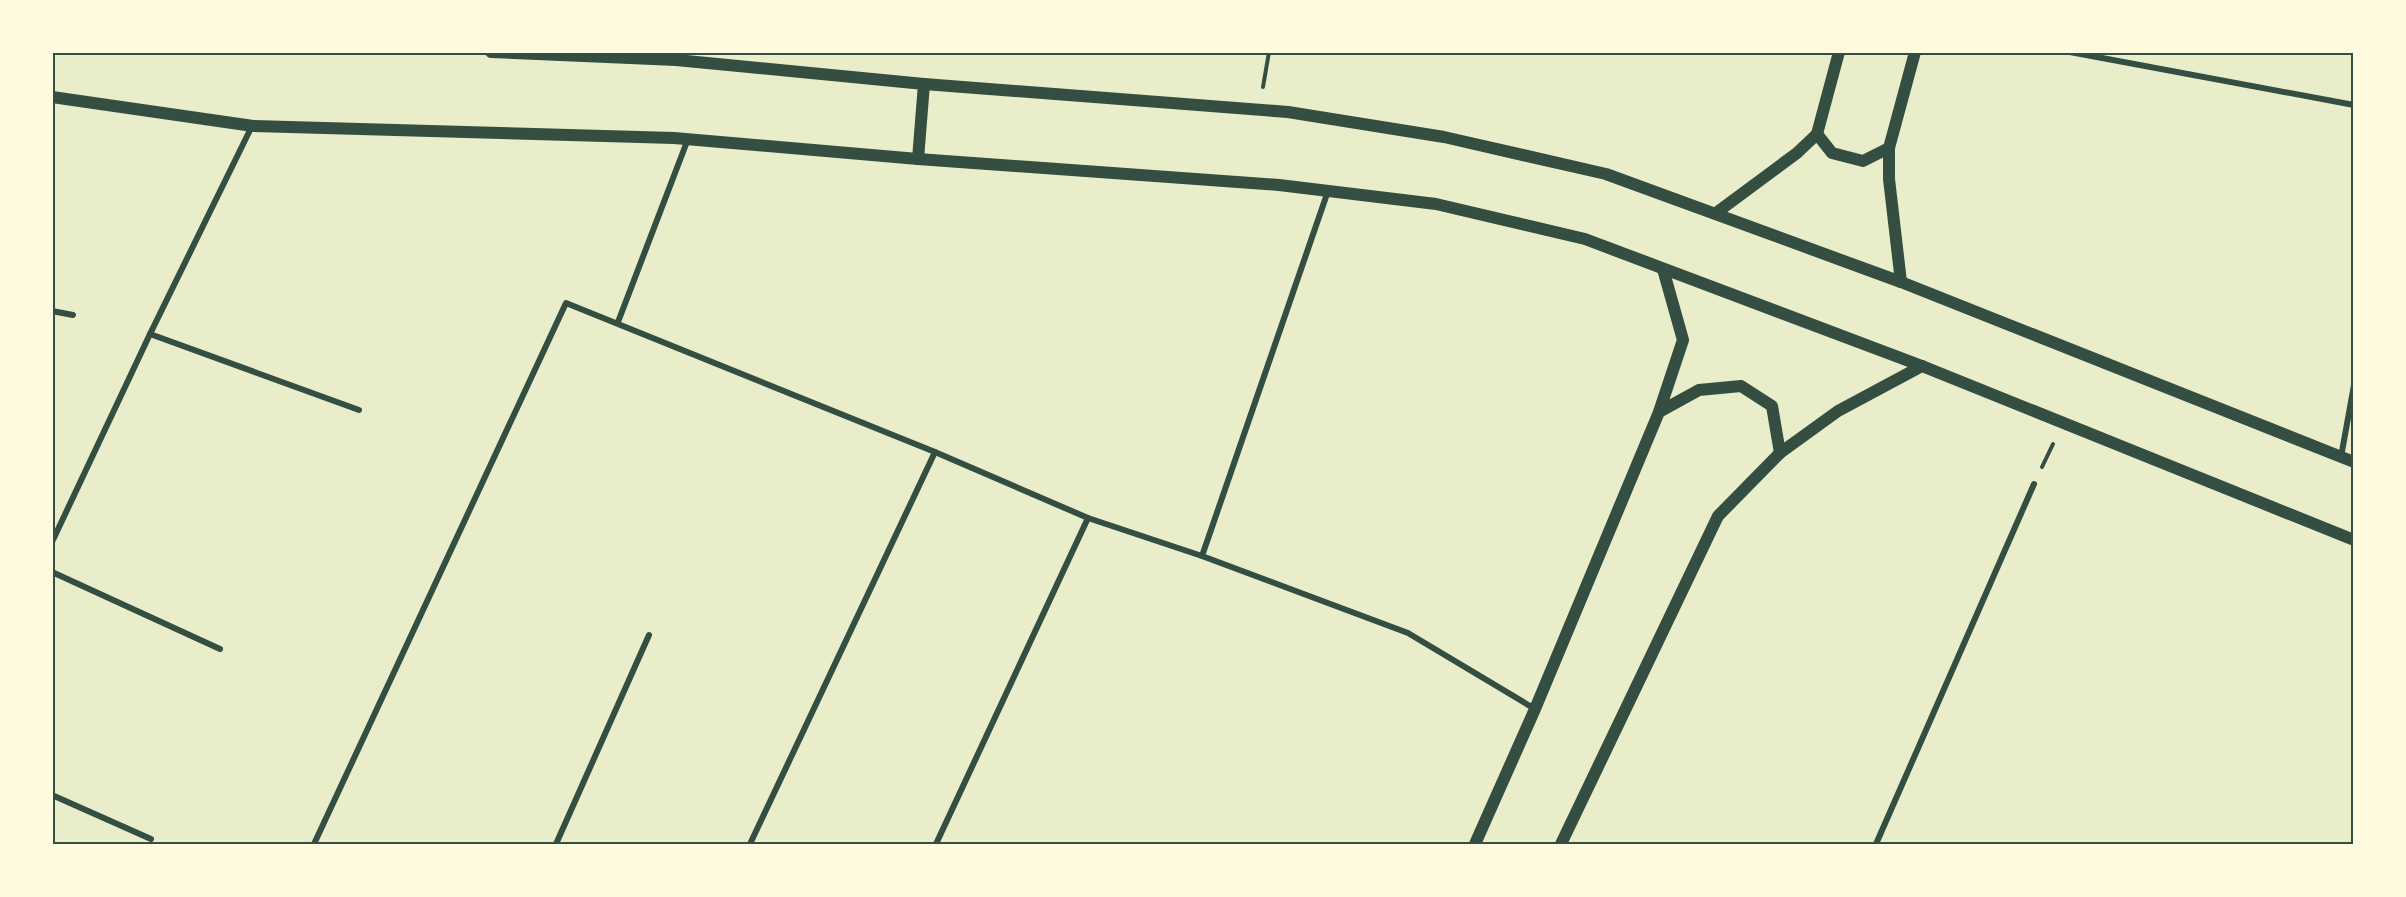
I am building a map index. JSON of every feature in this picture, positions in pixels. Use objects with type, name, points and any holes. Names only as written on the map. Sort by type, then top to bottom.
[{"type":"main road","points":[[491,52],[676,60],[924,84],[1288,112],[1444,137],[1606,174],[1716,213],[1901,282],[2354,462]]},
{"type":"main road","points":[[1716,213],[1797,153],[1817,134],[1839,52]]},
{"type":"main road","points":[[1901,282],[1889,179],[1889,148],[1915,52]]},
{"type":"main road","points":[[918,159],[924,84]]},
{"type":"main road","points":[[52,97],[253,126],[688,139],[918,159],[1280,185],[1436,204],[1585,239],[1922,366],[2354,540]]},
{"type":"main road","points":[[1817,134],[1832,153],[1863,161],[1889,148]]},
{"type":"main road","points":[[1475,844],[1535,709],[1659,412],[1683,340],[1663,269]]},
{"type":"main road","points":[[1561,844],[1718,516],[1780,453],[1838,411],[1922,366]]},
{"type":"main road","points":[[1659,412],[1699,390],[1741,386],[1772,405],[1780,453]]},
{"type":"street","points":[[2070,52],[2354,105]]},
{"type":"street","points":[[52,542],[150,334],[253,126]]},
{"type":"street","points":[[618,322],[688,139]]},
{"type":"street","points":[[1202,556],[1328,191]]},
{"type":"street","points":[[314,844],[566,303],[618,322],[935,452],[1088,518],[1202,556],[1408,633],[1535,709]]},
{"type":"street","points":[[52,311],[73,315]]},
{"type":"street","points":[[150,334],[359,410]]},
{"type":"street","points":[[2341,457],[2354,385]]},
{"type":"street","points":[[750,844],[935,452]]},
{"type":"street","points":[[1876,844],[2034,484]]},
{"type":"street","points":[[936,844],[1088,518]]},
{"type":"street","points":[[52,572],[220,649]]},
{"type":"street","points":[[555,844],[649,635]]},
{"type":"street","points":[[52,795],[150,839]]},
{"type":"path","points":[[1260,110],[1269,52]]},
{"type":"path","points":[[2034,484],[2062,423]]}]
